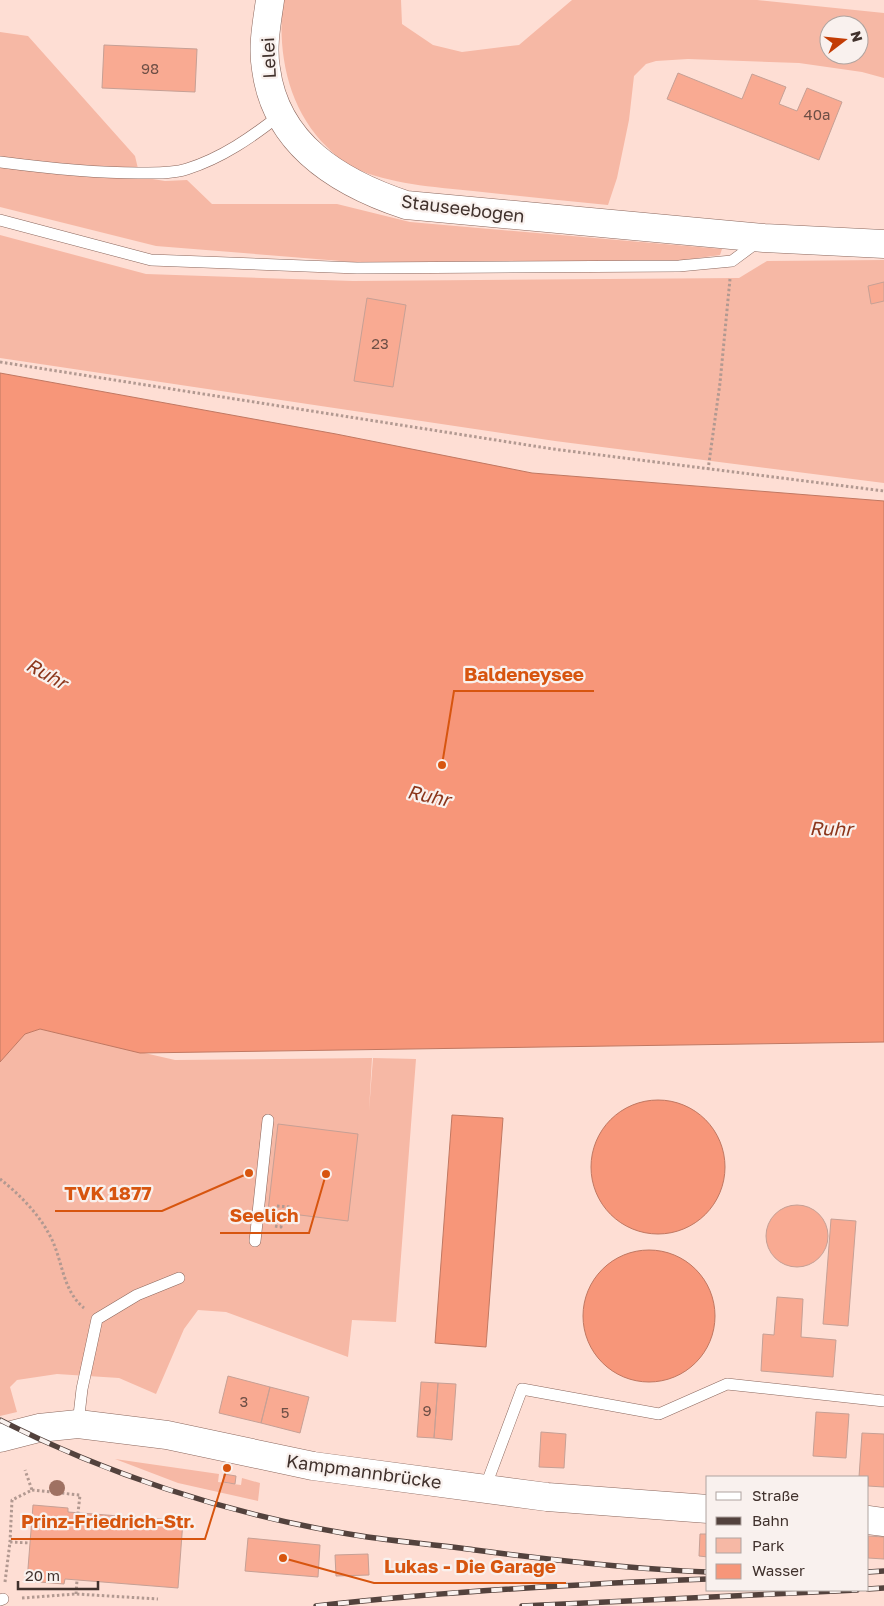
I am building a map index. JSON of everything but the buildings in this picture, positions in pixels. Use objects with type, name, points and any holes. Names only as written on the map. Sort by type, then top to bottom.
[{"type":"street","name":"Lelei","points":[[270,0],[265,46],[265,68],[271,93],[280,115]]},
{"type":"street","name":"Stauseebogen","points":[[280,115],[291,134],[303,147],[340,176],[371,194],[406,205],[764,238],[884,244]]},
{"type":"street","name":"Kampmannbrücke","points":[[8,1436],[57,1425],[78,1424],[167,1435],[313,1466],[547,1497],[706,1509]]},
{"type":"street","points":[[869,1520],[884,1522]]},
{"type":"lane","points":[[0,162],[105,173],[165,173],[185,170],[220,156],[255,135],[280,115]]},
{"type":"lane","points":[[0,220],[151,260],[357,268],[679,266],[732,261],[764,238]]},
{"type":"lane","points":[[255,1241],[268,1120]]},
{"type":"lane","points":[[78,1424],[82,1389],[97,1319],[137,1296],[179,1278]]},
{"type":"lane","points":[[485,1488],[522,1389],[659,1414],[727,1384],[884,1402]]},
{"type":"path","points":[[708,470],[720,383],[732,261]]},
{"type":"path","points":[[0,362],[553,449],[884,491]]},
{"type":"path","points":[[0,1179],[32,1210],[50,1235],[64,1278],[76,1302],[97,1319]]},
{"type":"path","points":[[281,1227],[282,1213]]},
{"type":"path","points":[[25,1470],[32,1490]]},
{"type":"path","points":[[78,1513],[80,1495],[32,1490],[12,1500],[10,1542],[2,1600],[76,1594],[158,1600]]},
{"type":"path","points":[[10,1542],[30,1543]]},
{"type":"path","points":[[76,1594],[77,1580]]},
{"type":"green space","points":[[283,0],[401,0],[402,24],[433,45],[462,52],[519,45],[572,0],[757,0],[884,13],[884,78],[862,72],[799,63],[688,59],[656,61],[646,64],[634,76],[629,120],[617,178],[608,205],[412,184],[382,178],[350,166],[327,147],[303,115],[294,98],[288,79],[282,40]]},
{"type":"green space","points":[[0,32],[28,36],[135,156],[140,177],[165,181],[187,180],[212,204],[337,204],[410,222],[722,249],[720,255],[677,261],[353,262],[156,246],[0,207]]},
{"type":"green space","points":[[0,235],[146,274],[353,281],[739,278],[767,261],[884,260],[884,483],[555,441],[0,358]]},
{"type":"green space","points":[[40,1029],[175,1060],[372,1058],[369,1111],[373,1058],[416,1059],[396,1322],[352,1320],[348,1357],[226,1312],[198,1310],[184,1329],[156,1394],[119,1378],[57,1374],[17,1380],[10,1387],[17,1412],[0,1416],[0,1062],[25,1034]]},
{"type":"green space","points":[[115,1459],[219,1474],[218,1482],[241,1485],[242,1478],[260,1483],[258,1501],[178,1483]]},
{"type":"water","name":"Ruhr","points":[[0,373],[336,434],[532,473],[884,501],[884,1042],[140,1053],[40,1029],[25,1034],[0,1062]]},
{"type":"water","points":[[658,1100],[684,1105],[706,1119],[720,1141],[725,1167],[720,1193],[706,1215],[684,1229],[658,1234],[632,1229],[610,1215],[596,1193],[591,1167],[596,1141],[610,1119],[632,1105]]},
{"type":"water","points":[[452,1115],[503,1118],[486,1347],[435,1343]]},
{"type":"water","points":[[649,1250],[662,1251],[674,1255],[696,1269],[710,1291],[714,1303],[714,1329],[710,1341],[696,1363],[674,1377],[662,1381],[649,1382],[636,1381],[624,1377],[602,1363],[588,1341],[584,1329],[583,1316],[584,1303],[588,1291],[602,1269],[624,1255],[636,1251]]},
{"type":"railway","points":[[0,1420],[40,1440],[124,1474],[211,1503],[299,1525],[376,1538],[533,1557],[706,1572]]},
{"type":"railway","points":[[869,1572],[884,1571]]},
{"type":"railway","points":[[316,1606],[512,1589],[706,1579]]},
{"type":"railway","points":[[869,1589],[884,1588]]},
{"type":"railway","points":[[522,1606],[836,1591]]},
{"type":"place","name":"Baldeneysee","points":[[442,765]]},
{"type":"place","name":"TVK 1877","points":[[249,1173]]},
{"type":"place","name":"Seelich","points":[[326,1174]]},
{"type":"place","name":"Prinz-Friedrich-Str.","points":[[227,1468]]},
{"type":"place","name":"Lukas - Die Garage","points":[[283,1558]]}]
